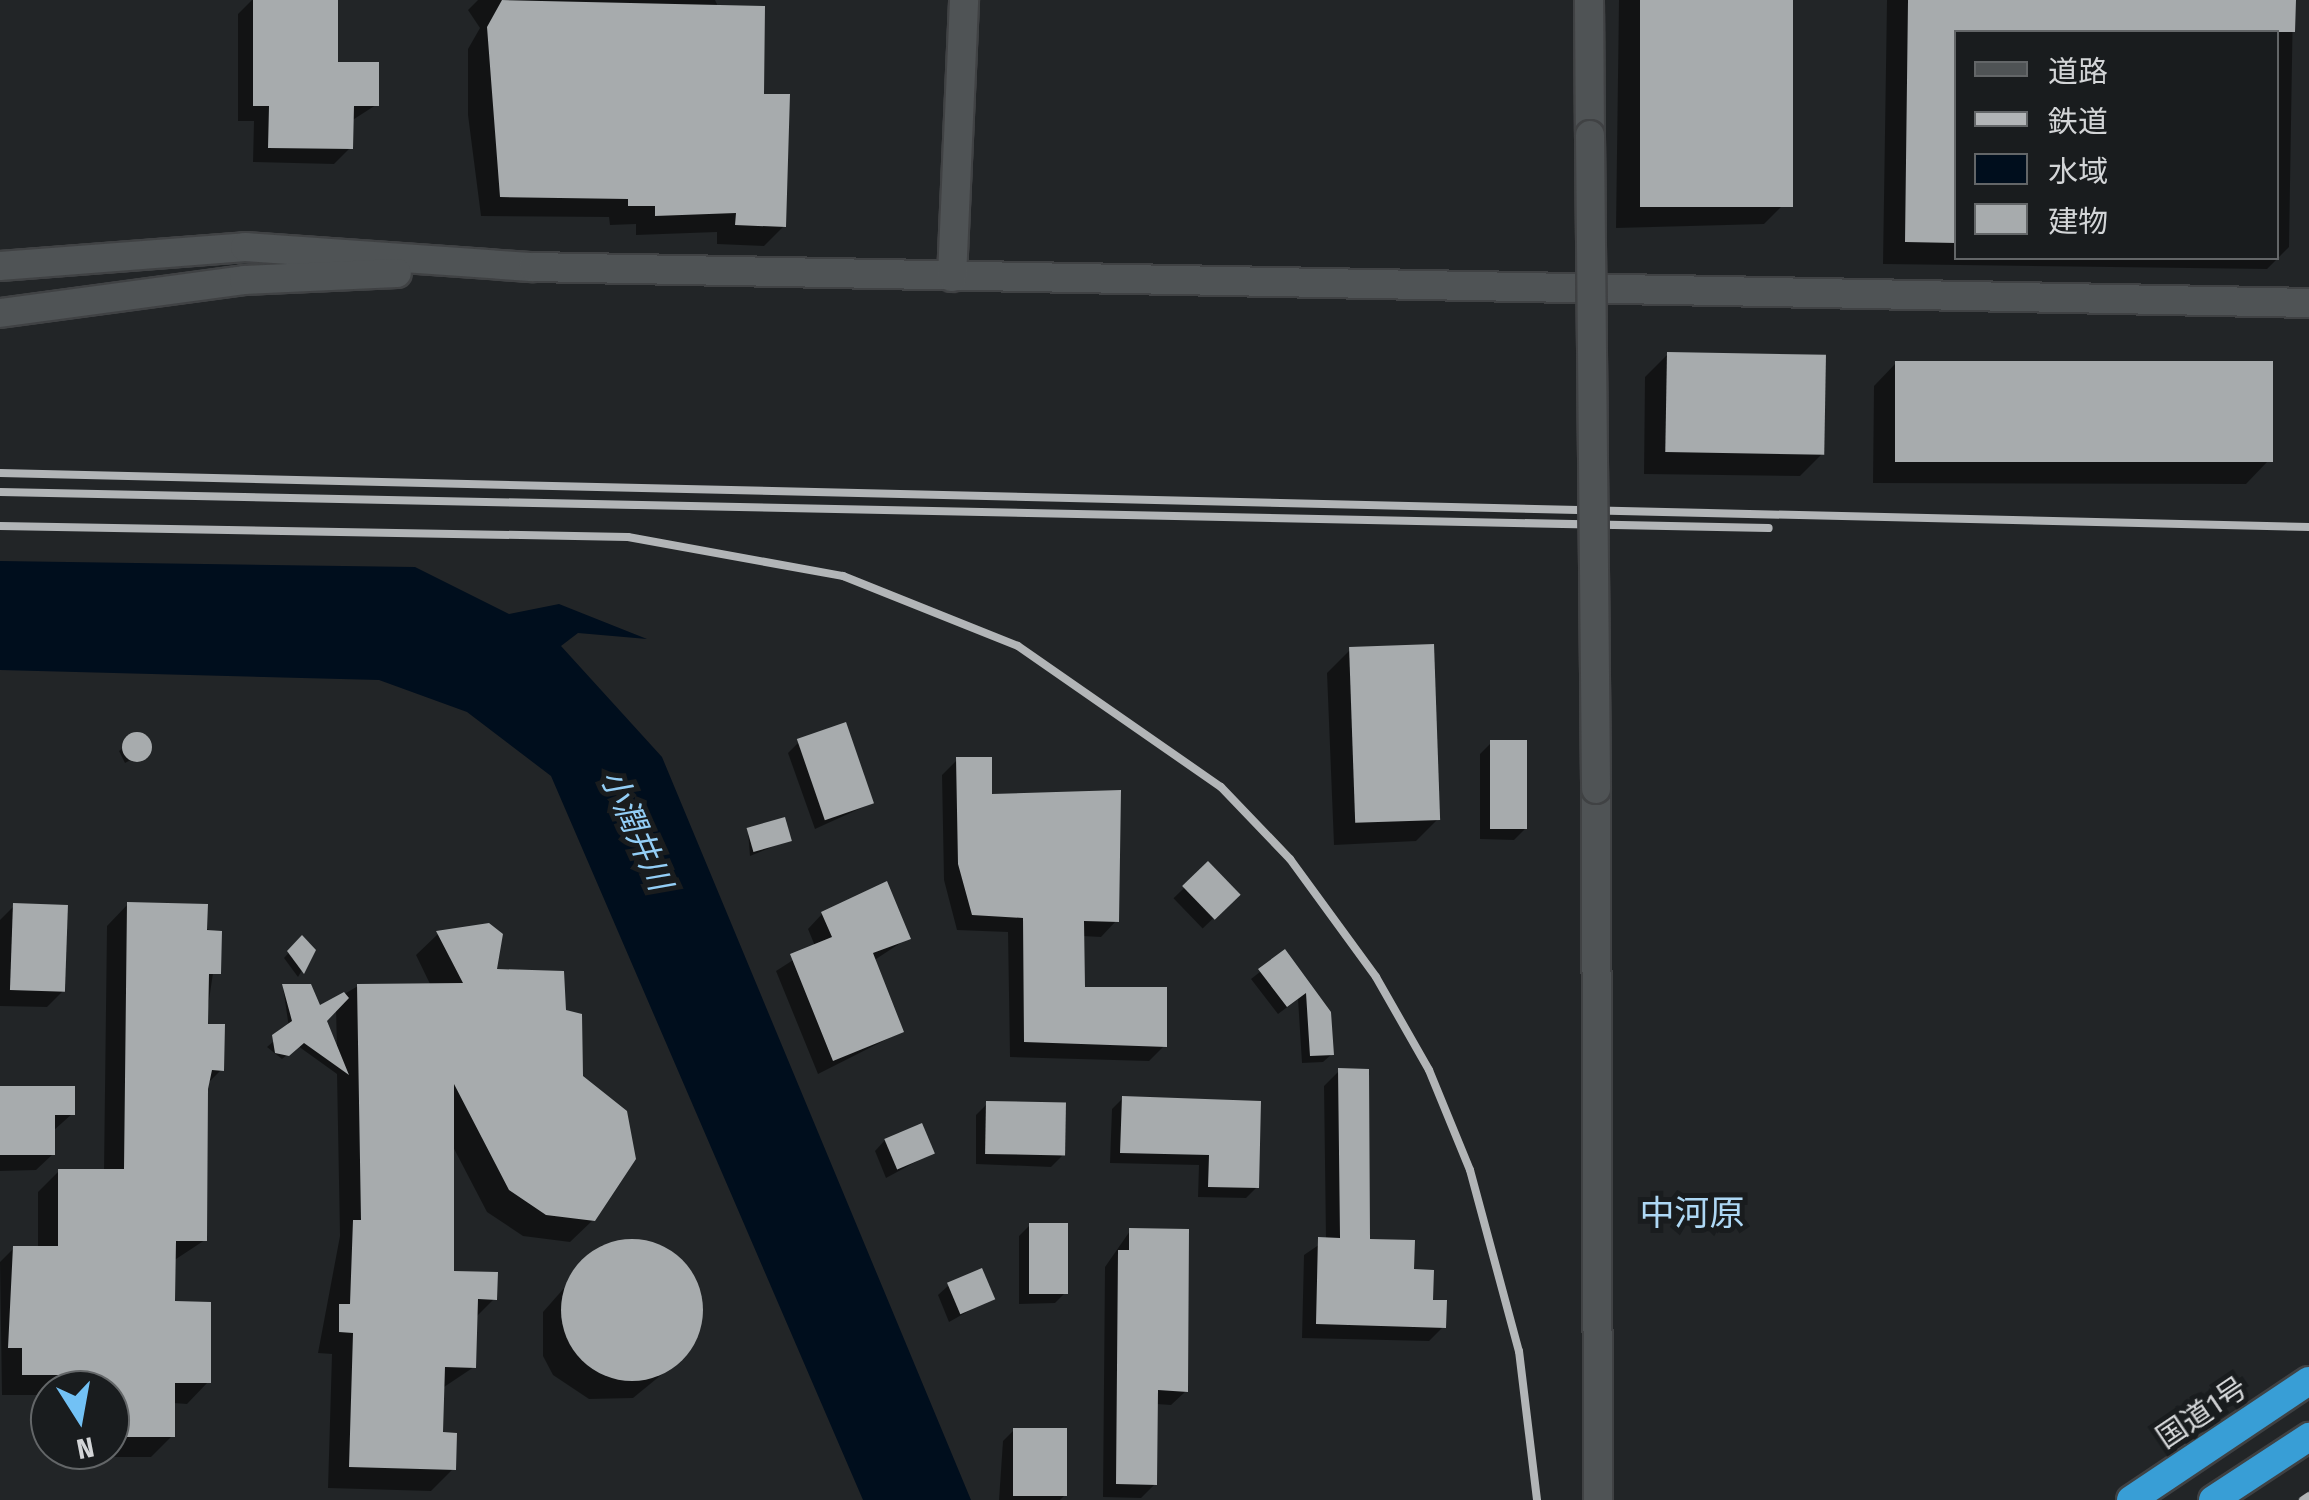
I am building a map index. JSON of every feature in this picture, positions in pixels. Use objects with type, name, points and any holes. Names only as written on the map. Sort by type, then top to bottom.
[{"type":"highway","name":"国道1号","points":[[2131,1500],[2309,1381]]},
{"type":"highway","points":[[2213,1500],[2309,1437]]},
{"type":"street","points":[[952,278],[964,0]]},
{"type":"street","points":[[1589,0],[1598,1500]]},
{"type":"street","points":[[0,266],[245,247],[534,267],[2309,304]]},
{"type":"street","points":[[0,314],[244,280],[534,267]]},
{"type":"water","name":"小潤井川","points":[[0,561],[415,567],[509,614],[559,604],[647,639],[578,633],[561,646],[662,757],[971,1500],[863,1500],[551,776],[467,712],[379,680],[0,670]]},
{"type":"building","points":[[253,0],[338,0],[338,62],[379,62],[379,106],[354,106],[353,149],[268,148],[269,106],[253,106]]},
{"type":"building","points":[[502,0],[765,6],[764,94],[790,94],[786,227],[735,225],[736,213],[655,216],[655,206],[628,206],[628,199],[500,197],[487,27]]},
{"type":"building","points":[[1640,0],[1793,0],[1793,207],[1640,207]]},
{"type":"building","points":[[1908,0],[2296,0],[2295,32],[1954,30],[1954,243],[1905,242]]},
{"type":"building","points":[[1667,352],[1826,355],[1824,455],[1665,452]]},
{"type":"building","points":[[1895,361],[2273,361],[2273,462],[1895,462]]},
{"type":"building","points":[[1434,644],[1440,820],[1355,823],[1349,647]]},
{"type":"building","points":[[846,722],[874,803],[825,820],[797,739]]},
{"type":"building","points":[[137,732],[147,737],[152,747],[147,757],[137,762],[127,757],[122,747],[127,737]]},
{"type":"building","points":[[1490,740],[1527,740],[1527,829],[1490,829]]},
{"type":"building","points":[[956,757],[992,757],[992,794],[1121,790],[1119,922],[1084,921],[1085,987],[1167,987],[1167,1047],[1024,1042],[1023,918],[972,915],[958,864]]},
{"type":"building","points":[[785,817],[792,841],[753,852],[747,828]]},
{"type":"building","points":[[1208,861],[1241,895],[1215,920],[1182,886]]},
{"type":"building","points":[[887,881],[911,939],[873,953],[904,1032],[833,1061],[790,954],[832,937],[821,912]]},
{"type":"building","points":[[127,902],[208,904],[207,930],[222,931],[221,974],[209,974],[208,1024],[225,1024],[224,1071],[212,1070],[208,1089],[207,1241],[176,1241],[175,1301],[211,1302],[211,1383],[175,1383],[175,1437],[130,1437],[130,1370],[30,1370],[30,1375],[22,1375],[22,1348],[8,1348],[13,1246],[58,1246],[58,1169],[124,1169]]},
{"type":"building","points":[[13,903],[68,905],[65,992],[10,990]]},
{"type":"building","points":[[489,923],[503,934],[497,969],[564,971],[566,1010],[582,1014],[583,1076],[627,1111],[636,1159],[595,1221],[546,1215],[509,1190],[454,1084],[454,1271],[498,1272],[497,1300],[478,1299],[476,1368],[445,1367],[443,1432],[457,1433],[456,1470],[349,1467],[353,1333],[339,1332],[339,1304],[350,1304],[353,1220],[361,1220],[357,984],[463,983],[436,931]]},
{"type":"building","points":[[302,935],[316,950],[304,974],[287,951]]},
{"type":"building","points":[[1285,949],[1331,1012],[1334,1055],[1310,1056],[1306,993],[1287,1007],[1258,969]]},
{"type":"building","points":[[282,984],[311,984],[320,1005],[344,992],[349,998],[327,1021],[349,1075],[304,1043],[289,1056],[275,1053],[272,1035],[292,1021]]},
{"type":"building","points":[[1338,1068],[1369,1069],[1370,1239],[1415,1240],[1414,1269],[1434,1270],[1433,1300],[1447,1300],[1446,1328],[1316,1324],[1318,1237],[1340,1238]]},
{"type":"building","points":[[0,1086],[75,1086],[75,1115],[55,1115],[55,1155],[0,1155]]},
{"type":"building","points":[[1122,1096],[1261,1101],[1259,1188],[1208,1187],[1209,1155],[1120,1153]]},
{"type":"building","points":[[986,1101],[1066,1102],[1065,1155],[985,1154]]},
{"type":"building","points":[[922,1123],[935,1153],[897,1169],[884,1139]]},
{"type":"building","points":[[1029,1223],[1068,1223],[1068,1294],[1029,1294]]},
{"type":"building","points":[[1129,1228],[1189,1229],[1188,1392],[1158,1390],[1157,1485],[1116,1484],[1118,1250],[1129,1250]]},
{"type":"building","points":[[632,1239],[659,1245],[682,1260],[697,1283],[703,1310],[697,1337],[682,1360],[659,1375],[632,1381],[605,1375],[582,1360],[567,1337],[561,1310],[567,1283],[582,1260],[605,1245]]},
{"type":"building","points":[[982,1268],[995,1299],[960,1314],[947,1283]]},
{"type":"building","points":[[1013,1428],[1067,1428],[1067,1496],[1013,1496]]},
{"type":"railway","points":[[0,473],[2309,527]]},
{"type":"railway","points":[[0,492],[1769,528]]},
{"type":"railway","points":[[0,526],[628,537],[843,576],[1018,646],[1221,787],[1290,859],[1376,977],[1429,1070],[1470,1170],[1519,1351],[1537,1500]]},
{"type":"railway","points":[[2303,1500],[2309,1496]]},
{"type":"district","name":"中河原","points":[[1692,1213]]}]
